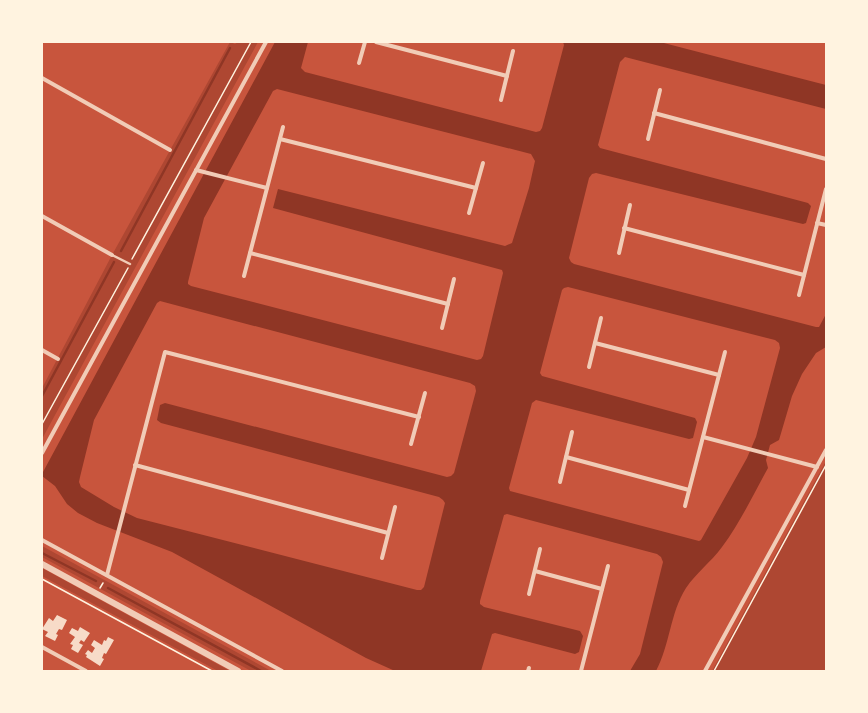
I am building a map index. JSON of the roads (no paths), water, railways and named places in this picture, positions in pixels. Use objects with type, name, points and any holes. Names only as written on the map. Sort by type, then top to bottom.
[{"type":"street","points":[[42,453],[266,42]]},
{"type":"street","points":[[359,63],[365,42]]},
{"type":"street","points":[[376,42],[507,76]]},
{"type":"street","points":[[501,100],[513,51]]},
{"type":"street","points":[[42,78],[170,150]]},
{"type":"street","points":[[648,139],[660,90]]},
{"type":"street","points":[[654,113],[826,159]]},
{"type":"street","points":[[244,276],[283,127]]},
{"type":"street","points":[[280,139],[476,188]]},
{"type":"street","points":[[469,213],[483,163]]},
{"type":"street","points":[[196,170],[267,188]]},
{"type":"street","points":[[799,294],[826,189]]},
{"type":"street","points":[[619,253],[630,206]]},
{"type":"street","points":[[42,216],[112,255]]},
{"type":"street","points":[[817,223],[826,225]]},
{"type":"street","points":[[624,228],[804,275]]},
{"type":"street","points":[[250,253],[448,304]]},
{"type":"street","points":[[442,328],[454,279]]},
{"type":"street","points":[[589,367],[601,318]]},
{"type":"street","points":[[595,343],[719,375]]},
{"type":"street","points":[[42,350],[58,359]]},
{"type":"street","points":[[107,575],[165,352],[419,417]]},
{"type":"street","points":[[685,506],[725,352]]},
{"type":"street","points":[[411,444],[425,393]]},
{"type":"street","points":[[560,482],[572,432]]},
{"type":"street","points":[[703,437],[817,467]]},
{"type":"street","points":[[705,671],[826,450]]},
{"type":"street","points":[[566,457],[689,490]]},
{"type":"street","points":[[135,465],[388,533]]},
{"type":"street","points":[[382,558],[395,507]]},
{"type":"street","points":[[42,540],[282,671]]},
{"type":"street","points":[[529,594],[540,549]]},
{"type":"street","points":[[42,564],[238,671]]},
{"type":"street","points":[[581,671],[608,566]]},
{"type":"street","points":[[535,571],[602,589]]},
{"type":"street","points":[[42,647],[86,671]]},
{"type":"lane","points":[[112,255],[130,264]]},
{"type":"waterway","points":[[121,251],[230,48]]},
{"type":"waterway","points":[[42,396],[114,262]]},
{"type":"waterway","points":[[42,553],[96,581]]},
{"type":"waterway","points":[[108,588],[261,671]]}]
